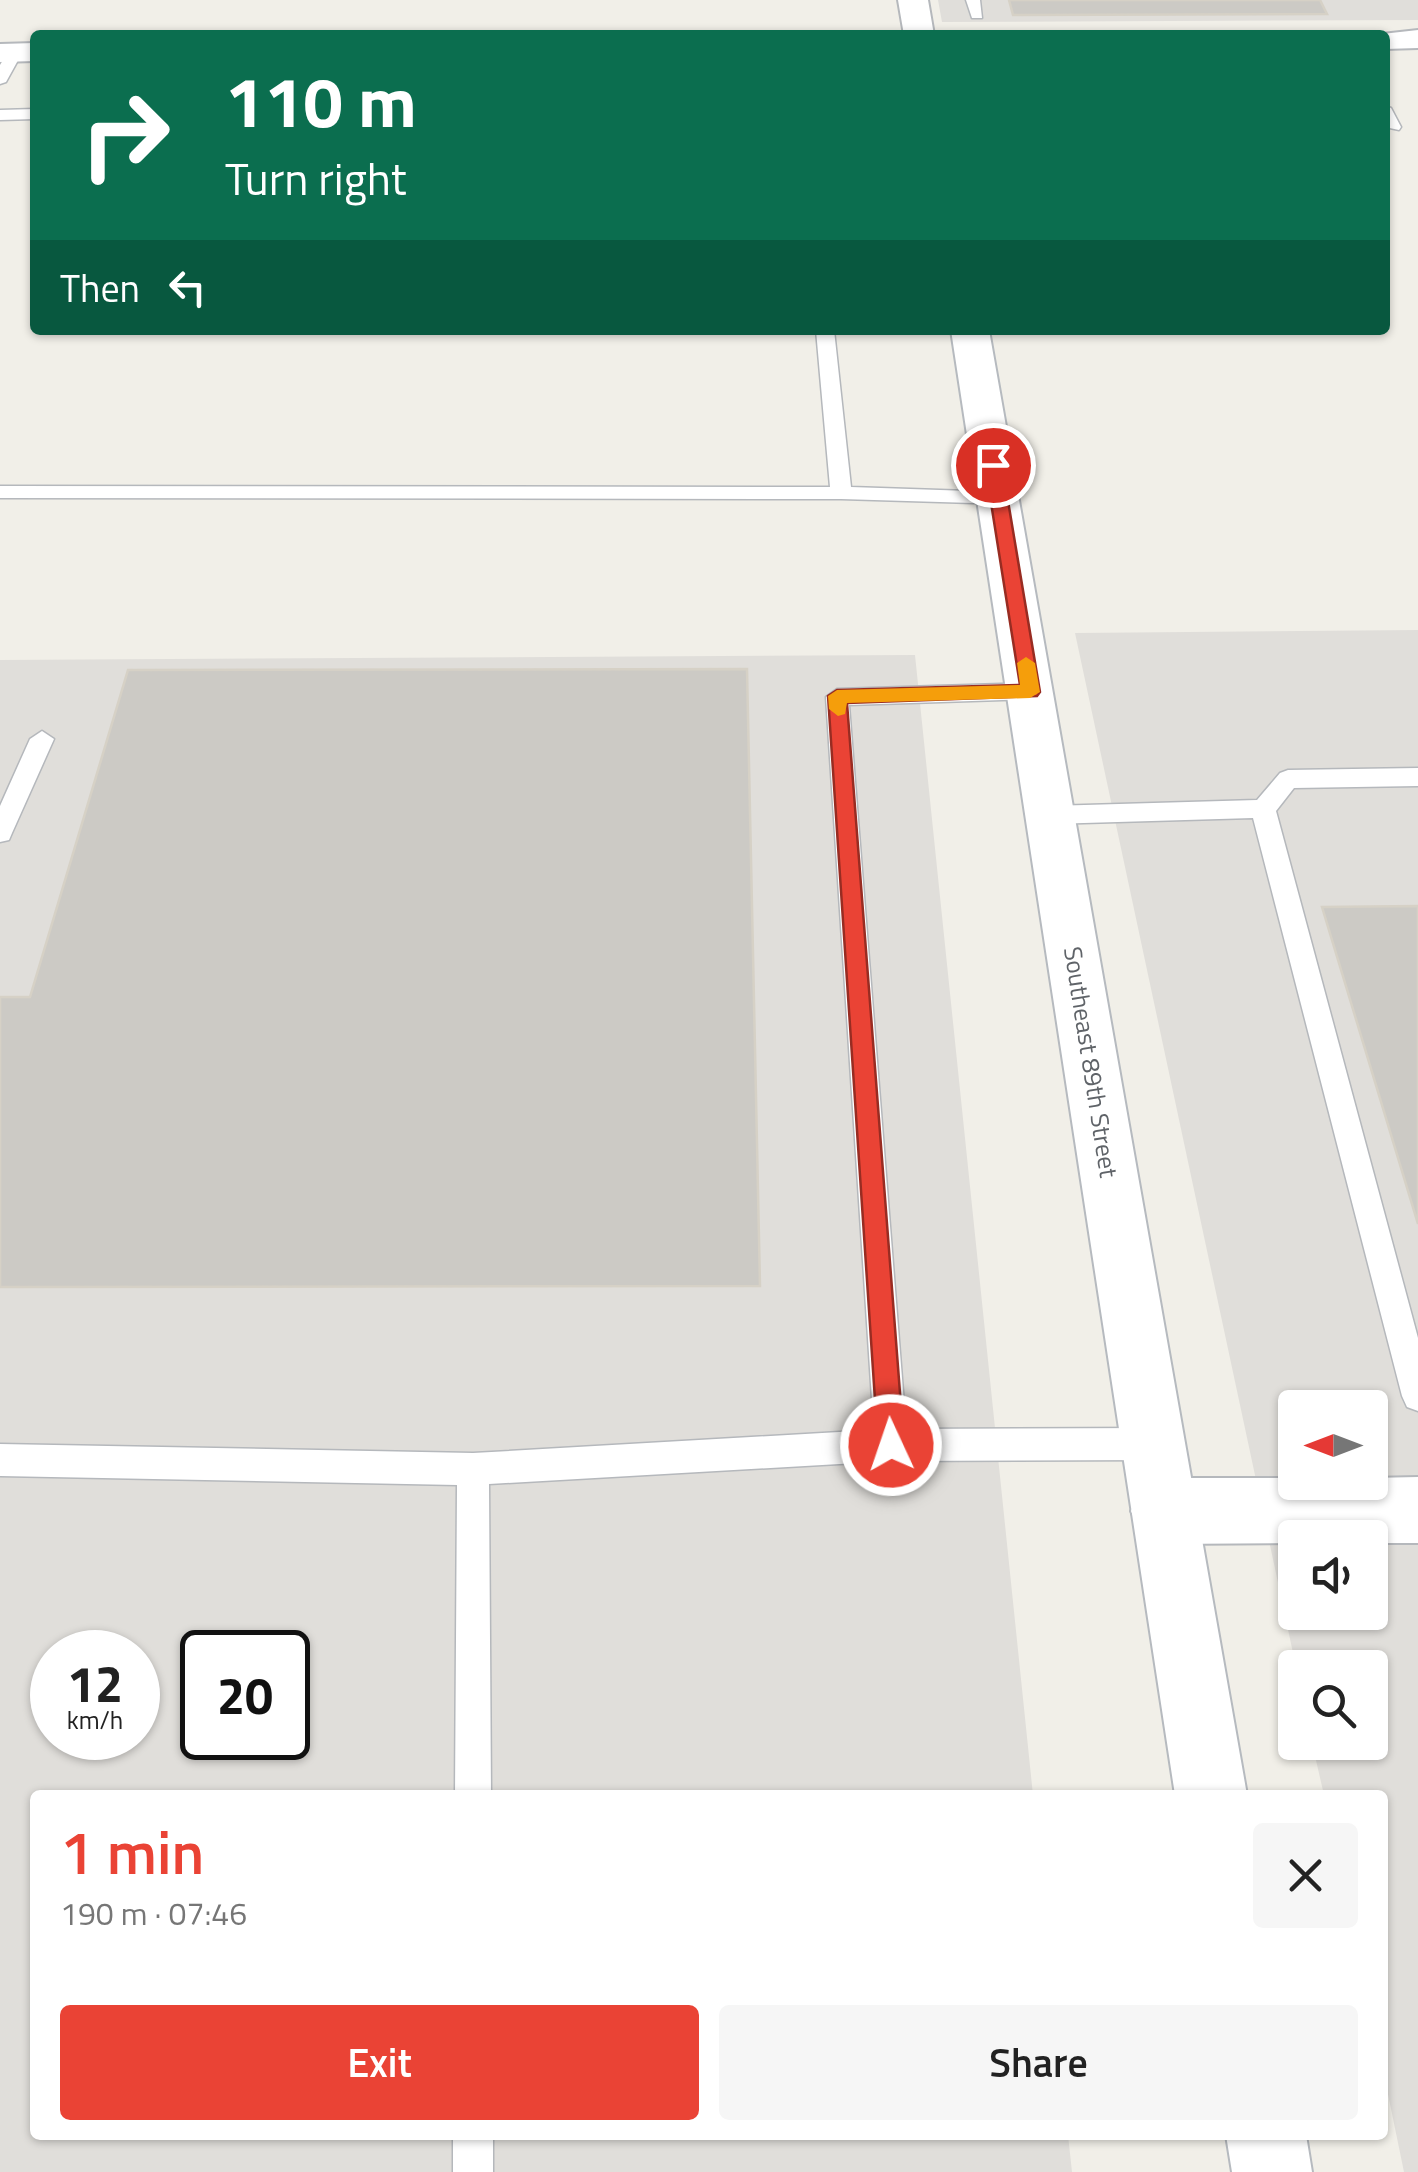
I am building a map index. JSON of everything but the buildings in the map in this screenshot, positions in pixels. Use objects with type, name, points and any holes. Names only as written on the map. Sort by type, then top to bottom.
[{"type":"street","points":[[913,0],[918,30]]},
{"type":"street","points":[[1390,40],[1418,40]]},
{"type":"street","name":"Southeast 89th Street","points":[[971,335],[1209,1790]]},
{"type":"street","points":[[1164,1511],[1418,1510]]},
{"type":"street","points":[[1267,2140],[1272,2172]]},
{"type":"lane","points":[[0,115],[30,114]]},
{"type":"lane","points":[[825,335],[841,493]]},
{"type":"lane","points":[[0,492],[841,493],[999,499]]},
{"type":"lane","points":[[891,1445],[837,696],[1030,692]]},
{"type":"lane","points":[[0,832],[42,739]]},
{"type":"lane","points":[[1050,815],[1262,808],[1288,779],[1418,777]]},
{"type":"lane","points":[[1262,808],[1410,1332],[1418,1396]]},
{"type":"lane","points":[[0,1460],[473,1469],[891,1445],[1153,1444]]},
{"type":"lane","points":[[473,1469],[473,1790]]},
{"type":"lane","points":[[473,2140],[473,2172]]},
{"type":"shaded area","points":[[938,0],[1418,0],[1418,20],[942,22]]},
{"type":"shaded area","points":[[1418,630],[1418,2172],[1404,2172],[1388,2094],[1388,1790],[1323,1790],[1316,1760],[1388,1760],[1388,1650],[1292,1650],[1288,1630],[1388,1630],[1388,1520],[1278,1520],[1278,1583],[1075,633]]},
{"type":"shaded area","points":[[915,655],[1032,1790],[30,1790],[30,2140],[1069,2140],[1072,2172],[0,2172],[0,660]]},
{"type":"slow traffic","points":[[838,709],[837,696],[1030,692],[1026,663]]},
{"type":"route","points":[[891,1445],[837,696],[1030,692],[993,465]]}]
